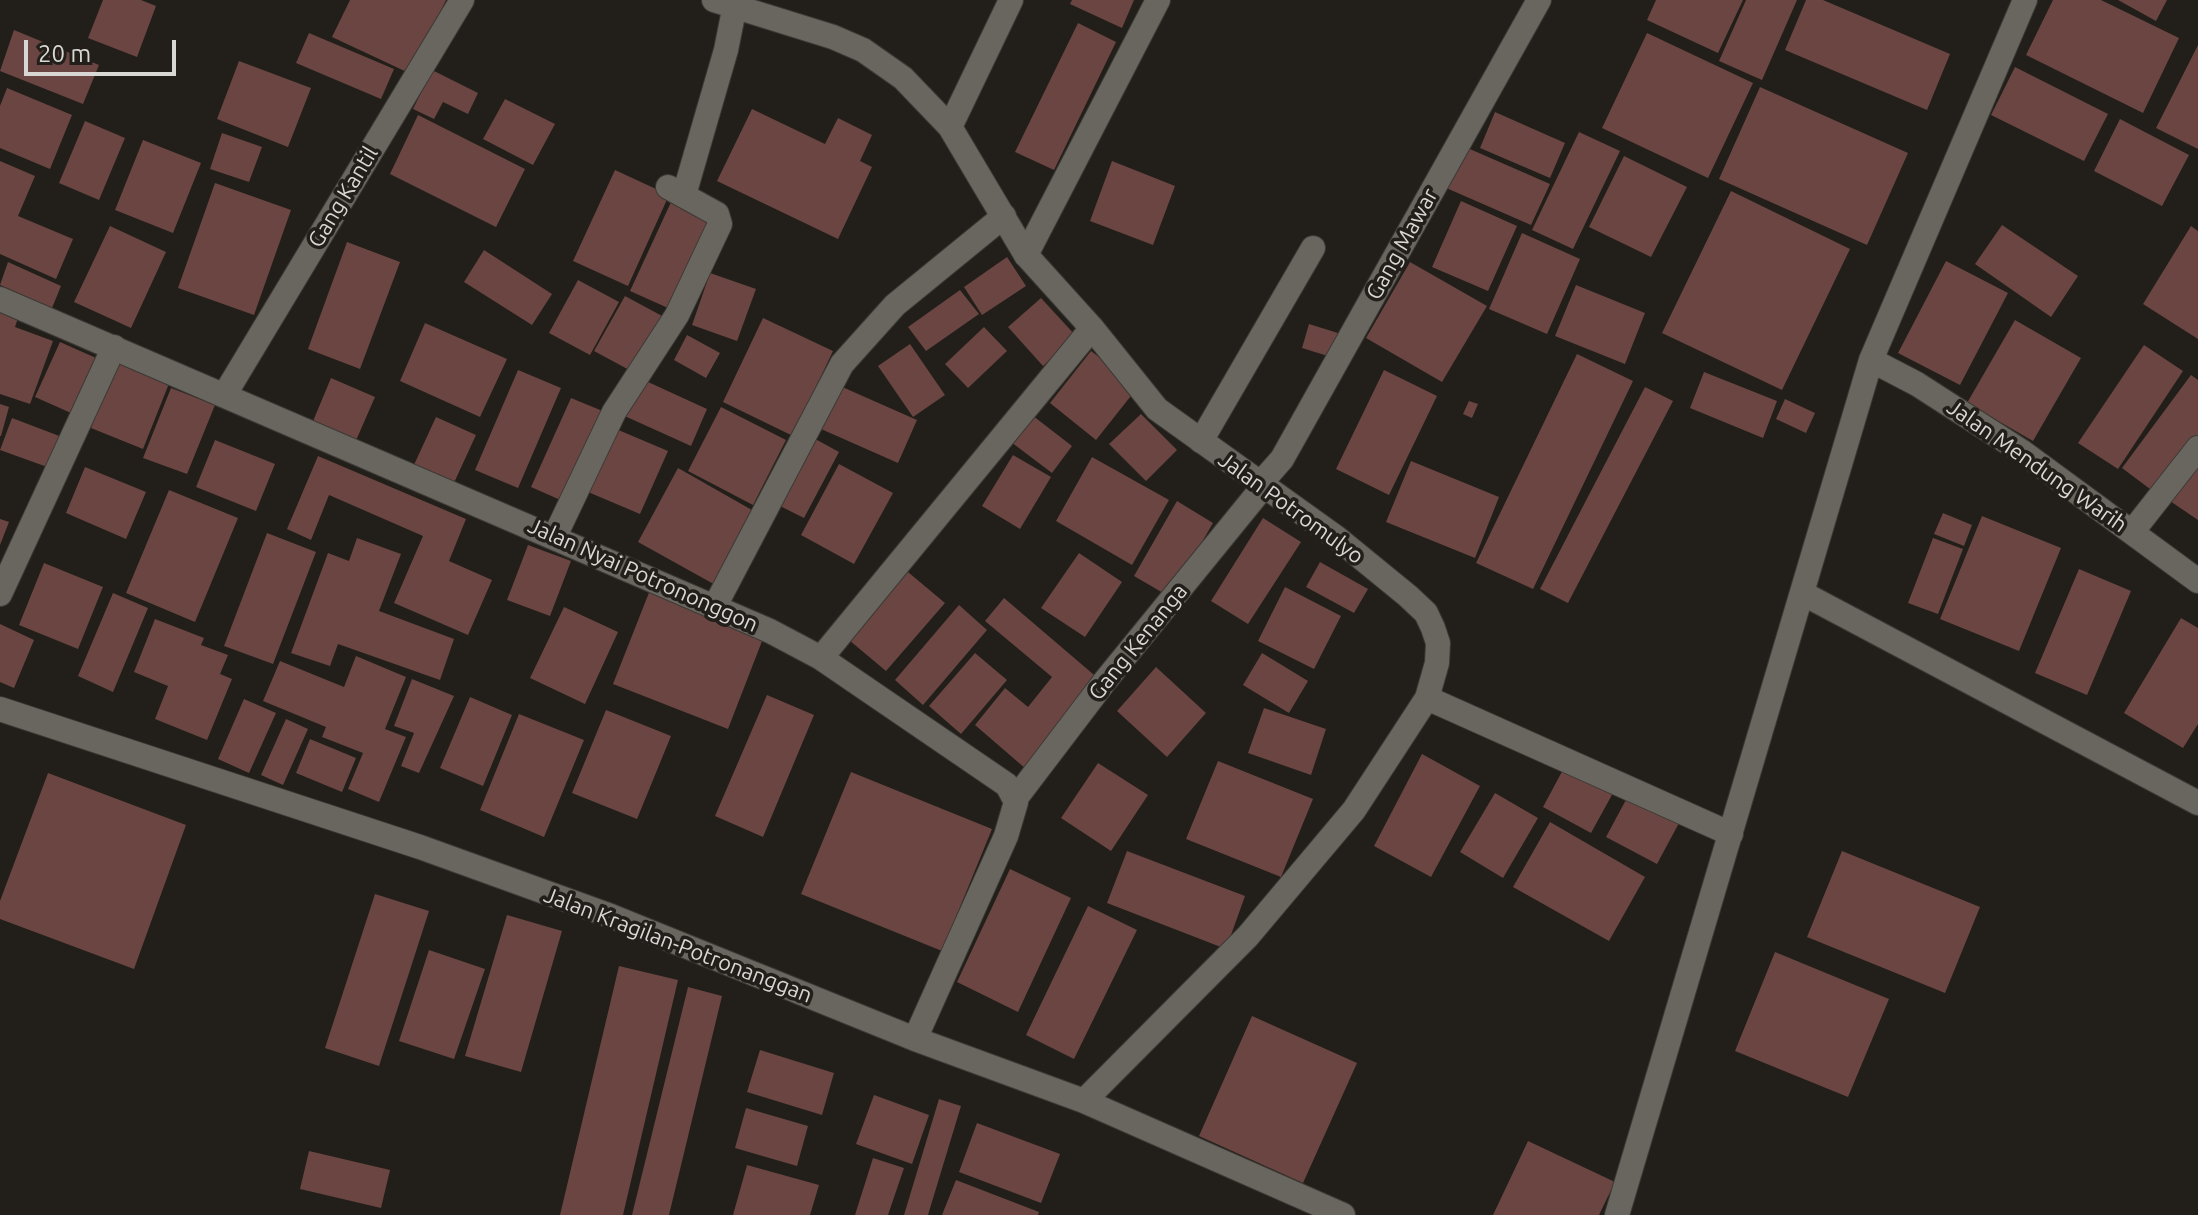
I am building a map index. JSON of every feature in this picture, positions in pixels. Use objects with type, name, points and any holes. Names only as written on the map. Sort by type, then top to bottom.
[{"type":"street","name":"Gang Kantil","points":[[225,394],[462,0]]},
{"type":"street","points":[[950,127],[1011,0]]},
{"type":"street","points":[[1026,255],[1158,0]]},
{"type":"street","name":"Gang Mawar","points":[[1261,486],[1282,459],[1539,0]]},
{"type":"street","points":[[1617,1215],[1871,360],[2025,0]]},
{"type":"street","points":[[555,536],[614,412],[677,315],[720,224],[717,214],[676,191],[726,50],[728,2]]},
{"type":"street","name":"Jalan Potromulyo","points":[[728,2],[863,50],[903,78],[950,127],[1026,255],[1092,328],[1157,409],[1337,538],[1426,613],[1438,643],[1427,698],[1354,810],[1248,936],[1084,1101]]},
{"type":"street","points":[[715,606],[842,364],[895,305],[1004,216]]},
{"type":"street","points":[[1201,441],[1313,248]]},
{"type":"street","name":"Jalan Nyai Potrononggon","points":[[0,299],[555,536],[715,606],[821,658],[1007,785],[1016,798]]},
{"type":"street","points":[[821,658],[1092,328]]},
{"type":"street","points":[[0,594],[114,347]]},
{"type":"street","name":"Jalan Mendung Warih","points":[[1871,360],[1917,384],[2021,451],[2198,581]]},
{"type":"street","points":[[2132,532],[2198,448]]},
{"type":"street","name":"Gang Kenanga","points":[[1016,798],[1261,486]]},
{"type":"street","points":[[1802,593],[2198,803]]},
{"type":"street","points":[[1427,698],[1731,834]]},
{"type":"street","name":"Jalan Kragilan-Potronanggan","points":[[0,709],[420,847],[611,916],[915,1039],[1084,1101],[1343,1215]]},
{"type":"street","points":[[915,1039],[1006,836],[1016,798]]},
{"type":"building","points":[[103,0],[141,0],[156,6],[137,57],[88,38]]},
{"type":"building","points":[[350,0],[446,0],[411,74],[332,37]]},
{"type":"building","points":[[1072,0],[1134,0],[1122,28],[1070,4]]},
{"type":"building","points":[[1656,0],[1743,0],[1718,53],[1647,20]]},
{"type":"building","points":[[1746,0],[1797,0],[1762,80],[1719,61]]},
{"type":"building","points":[[1806,0],[1823,0],[1950,54],[1927,110],[1785,50]]},
{"type":"building","points":[[2053,0],[2101,0],[2179,38],[2143,113],[2026,55]]},
{"type":"building","points":[[2118,0],[2167,0],[2156,21]]},
{"type":"building","points":[[1078,23],[1116,42],[1054,170],[1015,152]]},
{"type":"building","points":[[14,30],[99,65],[83,104],[0,71]]},
{"type":"building","points":[[309,33],[394,69],[381,99],[296,63]]},
{"type":"building","points":[[1647,33],[1753,83],[1708,178],[1602,128]]},
{"type":"building","points":[[2198,45],[2198,149],[2156,128]]},
{"type":"building","points":[[239,61],[311,88],[288,147],[217,119]]},
{"type":"building","points":[[2015,67],[2108,114],[2084,161],[1991,115]]},
{"type":"building","points":[[432,70],[478,93],[468,114],[443,102],[434,119],[413,109]]},
{"type":"building","points":[[1760,87],[1908,153],[1867,245],[1719,179]]},
{"type":"building","points":[[7,88],[72,115],[50,169],[0,148],[0,106]]},
{"type":"building","points":[[505,99],[555,124],[533,165],[483,139]]},
{"type":"building","points":[[752,109],[825,144],[838,118],[872,135],[860,161],[872,167],[838,239],[717,181]]},
{"type":"building","points":[[1495,112],[1565,143],[1550,178],[1480,148]]},
{"type":"building","points":[[418,115],[525,169],[496,227],[390,174]]},
{"type":"building","points":[[2120,119],[2189,155],[2162,206],[2094,171]]},
{"type":"building","points":[[85,121],[125,138],[99,200],[59,183]]},
{"type":"building","points":[[1579,132],[1620,151],[1573,249],[1532,230]]},
{"type":"building","points":[[222,133],[262,147],[249,182],[210,169]]},
{"type":"building","points":[[143,140],[201,163],[173,233],[115,210]]},
{"type":"building","points":[[1463,146],[1550,184],[1531,225],[1444,187]]},
{"type":"building","points":[[1624,156],[1687,187],[1651,257],[1589,227]]},
{"type":"building","points":[[0,161],[35,176],[18,216],[73,239],[56,279],[0,254]]},
{"type":"building","points":[[1112,161],[1175,186],[1153,245],[1090,221]]},
{"type":"building","points":[[615,170],[669,195],[628,286],[573,261]]},
{"type":"building","points":[[215,183],[291,210],[254,315],[178,288]]},
{"type":"building","points":[[1731,191],[1850,249],[1782,390],[1662,333]]},
{"type":"building","points":[[672,200],[718,221],[677,312],[630,291]]},
{"type":"building","points":[[1461,201],[1517,226],[1488,291],[1432,267]]},
{"type":"building","points":[[2002,225],[2078,276],[2051,317],[1975,264]]},
{"type":"building","points":[[110,226],[166,252],[131,328],[74,302]]},
{"type":"building","points":[[2191,226],[2198,231],[2198,339],[2143,304]]},
{"type":"building","points":[[1522,233],[1580,259],[1547,334],[1489,309]]},
{"type":"building","points":[[347,242],[400,262],[360,369],[308,349]]},
{"type":"building","points":[[484,250],[552,294],[532,325],[464,282]]},
{"type":"building","points":[[1007,257],[1026,286],[982,315],[964,287]]},
{"type":"building","points":[[1946,261],[2008,293],[1960,385],[1898,353]]},
{"type":"building","points":[[8,262],[61,286],[52,308],[0,285]]},
{"type":"building","points":[[1410,262],[1487,306],[1442,382],[1366,338]]},
{"type":"building","points":[[710,273],[756,289],[737,341],[692,325]]},
{"type":"building","points":[[578,280],[619,302],[590,355],[549,333]]},
{"type":"building","points":[[1576,285],[1645,313],[1625,364],[1555,336]]},
{"type":"building","points":[[960,290],[979,314],[926,351],[908,327]]},
{"type":"building","points":[[625,296],[664,317],[633,372],[594,351]]},
{"type":"building","points":[[1041,298],[1076,336],[1043,366],[1008,327]]},
{"type":"building","points":[[0,306],[20,312],[15,327],[53,341],[30,404],[0,394]]},
{"type":"building","points":[[763,318],[833,351],[793,436],[723,402]]},
{"type":"building","points":[[2015,320],[2081,358],[2033,441],[1967,403]]},
{"type":"building","points":[[425,323],[507,359],[480,417],[400,381]]},
{"type":"building","points":[[1309,324],[1338,333],[1331,357],[1302,348]]},
{"type":"building","points":[[984,327],[1007,351],[968,388],[945,364]]},
{"type":"building","points":[[687,335],[720,353],[706,378],[674,360]]},
{"type":"building","points":[[60,342],[105,362],[80,417],[35,397]]},
{"type":"building","points":[[910,344],[945,395],[913,417],[878,366]]},
{"type":"building","points":[[2144,345],[2183,371],[2118,469],[2078,443]]},
{"type":"building","points":[[1091,351],[1138,387],[1096,440],[1050,403]]},
{"type":"building","points":[[1577,354],[1633,381],[1533,589],[1476,563]]},
{"type":"building","points":[[117,360],[170,381],[143,449],[91,428]]},
{"type":"building","points":[[518,370],[561,388],[518,488],[475,470]]},
{"type":"building","points":[[1384,370],[1437,396],[1389,495],[1336,469]]},
{"type":"building","points":[[1704,372],[1777,401],[1763,438],[1690,408]]},
{"type":"building","points":[[2191,375],[2198,380],[2198,440],[2158,495],[2122,468]]},
{"type":"building","points":[[635,376],[707,409],[691,446],[618,413]]},
{"type":"building","points":[[331,378],[375,397],[354,445],[311,426]]},
{"type":"building","points":[[831,382],[917,420],[898,463],[812,425]]},
{"type":"building","points":[[1645,387],[1673,401],[1568,603],[1540,589]]},
{"type":"building","points":[[171,388],[215,405],[187,474],[143,458]]},
{"type":"building","points":[[571,398],[605,412],[565,502],[531,487]]},
{"type":"building","points":[[1785,399],[1815,413],[1806,433],[1776,419]]},
{"type":"building","points":[[1469,401],[1478,404],[1472,418],[1463,414]]},
{"type":"building","points":[[0,404],[9,407],[1,436],[0,436]]},
{"type":"building","points":[[721,407],[786,440],[753,505],[688,471]]},
{"type":"building","points":[[1028,412],[1072,446],[1052,473],[1007,439]]},
{"type":"building","points":[[1141,414],[1177,450],[1146,481],[1109,444]]},
{"type":"building","points":[[436,417],[476,435],[453,485],[413,467]]},
{"type":"building","points":[[12,418],[62,437],[50,468],[0,450]]},
{"type":"building","points":[[609,426],[668,451],[640,514],[581,489]]},
{"type":"building","points":[[808,435],[839,452],[804,518],[772,502]]},
{"type":"building","points":[[215,440],[275,464],[256,511],[196,487]]},
{"type":"building","points":[[2198,453],[2198,520],[2167,499]]},
{"type":"building","points":[[1013,455],[1051,477],[1020,529],[982,506]]},
{"type":"building","points":[[318,456],[466,519],[449,561],[492,580],[468,635],[394,603],[423,536],[329,495],[311,540],[287,529]]},
{"type":"building","points":[[1092,457],[1169,500],[1132,565],[1056,521]]},
{"type":"building","points":[[1411,461],[1499,497],[1475,558],[1386,522]]},
{"type":"building","points":[[839,464],[893,493],[854,564],[801,535]]},
{"type":"building","points":[[85,467],[146,492],[126,539],[66,513]]},
{"type":"building","points":[[678,468],[759,514],[719,587],[638,542]]},
{"type":"building","points":[[169,490],[238,518],[195,622],[126,593]]},
{"type":"building","points":[[1177,501],[1213,523],[1170,597],[1134,576]]},
{"type":"building","points":[[1943,513],[1972,525],[1964,546],[1934,534]]},
{"type":"building","points":[[1982,516],[2061,548],[2019,651],[1940,619]]},
{"type":"building","points":[[1263,518],[1301,542],[1248,624],[1211,601]]},
{"type":"building","points":[[0,519],[9,522],[0,545]]},
{"type":"building","points":[[267,533],[316,552],[273,664],[224,646]]},
{"type":"building","points":[[357,538],[401,554],[379,611],[454,639],[440,680],[338,644],[330,666],[291,653],[328,553],[349,561]]},
{"type":"building","points":[[1933,538],[1963,549],[1938,614],[1908,603]]},
{"type":"building","points":[[528,545],[571,561],[550,616],[507,600]]},
{"type":"building","points":[[1079,553],[1122,582],[1085,637],[1041,608]]},
{"type":"building","points":[[1320,562],[1368,589],[1354,613],[1306,587]]},
{"type":"building","points":[[44,563],[103,587],[78,649],[19,625]]},
{"type":"building","points":[[902,567],[945,603],[886,671],[843,635]]},
{"type":"building","points":[[2079,569],[2131,591],[2087,695],[2035,673]]},
{"type":"building","points":[[1285,587],[1341,616],[1314,669],[1258,641]]},
{"type":"building","points":[[650,590],[764,636],[728,729],[613,684]]},
{"type":"building","points":[[113,593],[148,608],[113,692],[78,676]]},
{"type":"building","points":[[1004,598],[1100,680],[1026,769],[975,725],[1005,688],[1028,707],[1052,677],[985,621]]},
{"type":"building","points":[[959,605],[987,630],[923,705],[895,680]]},
{"type":"building","points":[[564,607],[618,632],[585,704],[530,678]]},
{"type":"building","points":[[2181,618],[2198,628],[2198,724],[2183,748],[2124,713]]},
{"type":"building","points":[[155,619],[204,638],[201,645],[228,655],[220,674],[232,679],[207,740],[155,719],[168,686],[134,672]]},
{"type":"building","points":[[0,624],[34,640],[14,688],[0,682]]},
{"type":"building","points":[[975,653],[1007,680],[961,734],[929,706]]},
{"type":"building","points":[[1262,653],[1308,681],[1289,713],[1243,685]]},
{"type":"building","points":[[356,656],[406,677],[385,729],[406,737],[379,802],[348,789],[363,753],[322,737],[326,727],[263,701],[280,661],[344,687]]},
{"type":"building","points":[[1156,667],[1206,713],[1167,757],[1117,711]]},
{"type":"building","points":[[412,679],[454,696],[419,773],[401,766],[414,733],[394,726]]},
{"type":"building","points":[[767,695],[814,715],[763,837],[715,816]]},
{"type":"building","points":[[470,697],[512,715],[483,786],[440,768]]},
{"type":"building","points":[[244,699],[276,713],[249,773],[218,759]]},
{"type":"building","points":[[1264,708],[1326,729],[1311,775],[1248,753]]},
{"type":"building","points":[[606,710],[671,736],[637,819],[572,793]]},
{"type":"building","points":[[519,714],[584,740],[544,837],[480,810]]},
{"type":"building","points":[[286,719],[308,729],[283,785],[261,775]]},
{"type":"building","points":[[310,739],[356,758],[342,792],[296,773]]},
{"type":"building","points":[[1422,754],[1480,786],[1431,877],[1374,846]]},
{"type":"building","points":[[1218,761],[1313,799],[1281,877],[1186,839]]},
{"type":"building","points":[[1098,763],[1148,795],[1111,851],[1061,818]]},
{"type":"building","points":[[1565,766],[1613,793],[1591,833],[1543,807]]},
{"type":"building","points":[[851,772],[992,829],[942,951],[801,894]]},
{"type":"building","points":[[48,773],[186,825],[134,969],[0,919],[0,901]]},
{"type":"building","points":[[1495,793],[1538,818],[1503,878],[1460,852]]},
{"type":"building","points":[[1628,796],[1679,823],[1657,864],[1606,837]]},
{"type":"building","points":[[1550,822],[1645,877],[1609,941],[1513,887]]},
{"type":"building","points":[[1127,851],[1245,896],[1226,949],[1107,903]]},
{"type":"building","points":[[1842,851],[1980,907],[1945,993],[1807,937]]},
{"type":"building","points":[[1010,869],[1071,898],[1018,1012],[957,982]]},
{"type":"building","points":[[375,894],[429,911],[379,1066],[325,1048]]},
{"type":"building","points":[[1088,906],[1137,930],[1074,1059],[1026,1035]]},
{"type":"building","points":[[507,915],[562,931],[521,1072],[465,1056]]},
{"type":"building","points":[[429,950],[485,969],[454,1059],[399,1041]]},
{"type":"building","points":[[1775,952],[1889,999],[1848,1097],[1735,1051]]},
{"type":"building","points":[[619,966],[678,980],[623,1215],[560,1215]]},
{"type":"building","points":[[688,987],[722,996],[669,1215],[632,1215]]},
{"type":"building","points":[[1252,1016],[1357,1063],[1303,1183],[1199,1136]]},
{"type":"building","points":[[760,1050],[834,1073],[822,1115],[747,1092]]},
{"type":"building","points":[[874,1095],[929,1115],[912,1164],[856,1144]]},
{"type":"building","points":[[939,1099],[961,1106],[928,1215],[904,1215]]},
{"type":"building","points":[[746,1108],[808,1126],[797,1166],[735,1148]]},
{"type":"building","points":[[977,1123],[1060,1154],[1041,1203],[959,1172]]},
{"type":"building","points":[[1528,1141],[1615,1182],[1599,1215],[1493,1215]]},
{"type":"building","points":[[309,1151],[390,1170],[381,1208],[300,1189]]},
{"type":"building","points":[[873,1158],[904,1168],[888,1215],[855,1215]]},
{"type":"building","points":[[747,1165],[819,1185],[810,1215],[733,1215]]},
{"type":"building","points":[[956,1180],[1039,1212],[1038,1215],[942,1215]]}]
